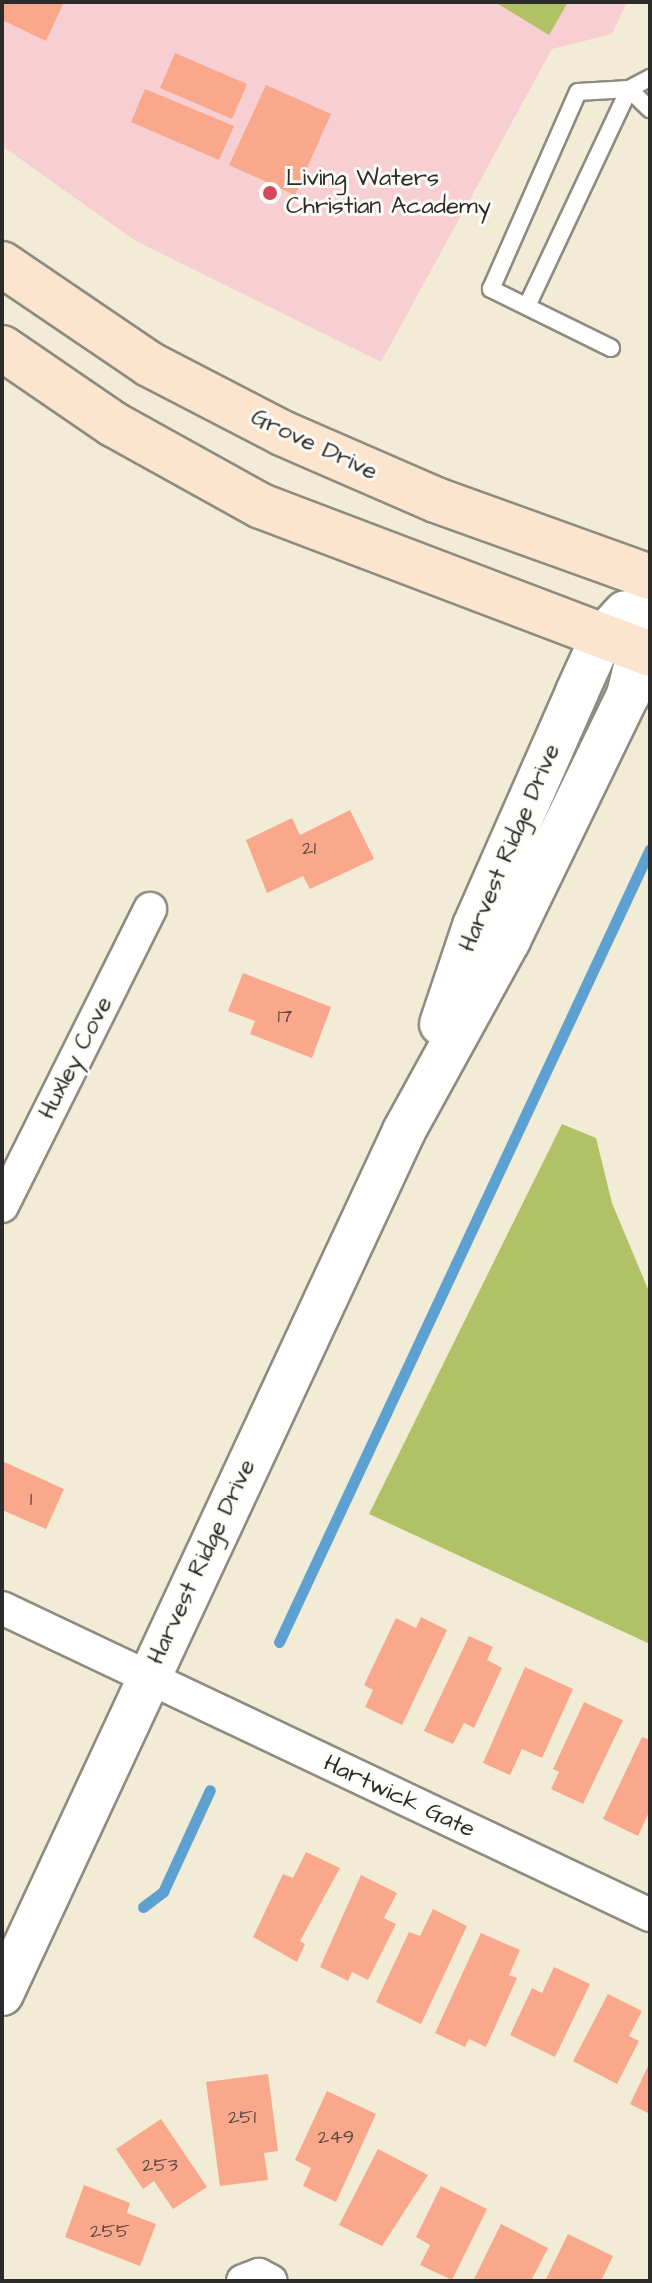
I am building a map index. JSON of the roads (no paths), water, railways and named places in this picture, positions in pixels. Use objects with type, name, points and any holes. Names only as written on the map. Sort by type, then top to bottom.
[{"type":"main road","name":"Grove Drive","points":[[2,264],[149,364],[282,433],[436,500],[650,577]]},
{"type":"main road","points":[[2,348],[113,424],[261,506],[631,648]]},
{"type":"street","name":"Harvest Ridge Drive","points":[[631,648],[650,584]]},
{"type":"street","name":"Harvest Ridge Drive","points":[[2,1994],[404,1131],[509,940],[650,606]]},
{"type":"street","name":"Huxley Cove","points":[[2,1206],[150,909]]},
{"type":"street","name":"Hartwick Gate","points":[[2,1608],[650,1915]]},
{"type":"street","points":[[243,2281],[259,2275],[271,2281]]},
{"type":"lane","points":[[611,348],[491,289],[578,92],[629,89],[650,78]]},
{"type":"lane","points":[[629,89],[650,109]]},
{"type":"lane","points":[[527,306],[629,89]]},
{"type":"waterway","points":[[279,1642],[650,849]]},
{"type":"waterway","points":[[143,1907],[163,1892],[210,1790]]},
{"type":"place","name":"Living Waters Christian Academy","points":[[270,193]]}]
